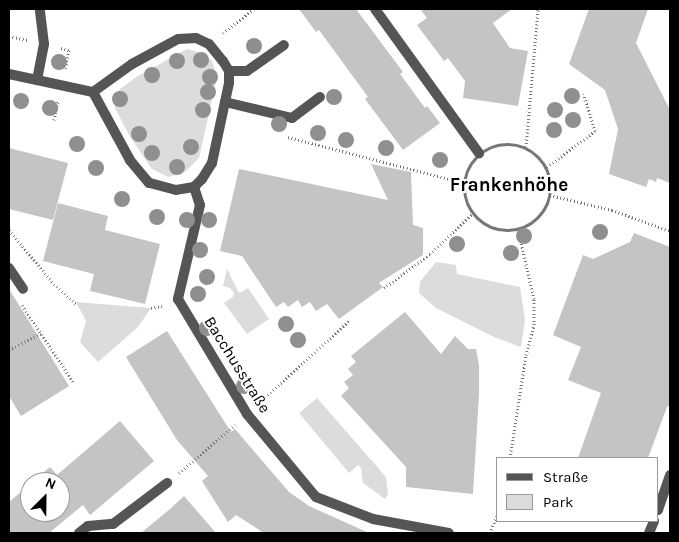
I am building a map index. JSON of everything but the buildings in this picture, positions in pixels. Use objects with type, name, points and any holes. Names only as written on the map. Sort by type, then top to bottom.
[{"type":"street","points":[[37,80],[44,44],[40,9]]},
{"type":"street","points":[[375,9],[480,153]]},
{"type":"street","points":[[9,74],[93,92],[132,64],[178,39],[196,38],[209,44],[229,71],[229,83],[212,162],[202,179],[194,186],[176,190],[149,183],[130,160],[93,92]]},
{"type":"street","points":[[229,71],[247,71],[284,45]]},
{"type":"street","points":[[225,102],[292,118],[320,97]]},
{"type":"street","name":"Bacchusstraße","points":[[194,186],[200,205],[178,299],[247,414],[316,497],[373,519],[449,533]]},
{"type":"street","points":[[9,268],[23,288]]},
{"type":"street","points":[[659,507],[670,475]]},
{"type":"street","points":[[79,533],[88,526],[113,528],[167,483]]},
{"type":"path","points":[[209,44],[254,9]]},
{"type":"path","points":[[526,147],[538,9]]},
{"type":"path","points":[[64,76],[69,50]]},
{"type":"path","points":[[547,167],[595,131],[584,94]]},
{"type":"path","points":[[54,120],[59,99]]},
{"type":"path","points":[[287,136],[464,183]]},
{"type":"path","points":[[502,143],[526,147],[538,156],[547,167],[551,181],[550,195],[546,207],[530,225],[518,229],[493,228],[472,213],[466,199],[464,183],[469,166],[480,153],[490,146],[502,143]]},
{"type":"path","points":[[550,195],[612,210],[670,231]]},
{"type":"path","points":[[384,288],[430,254],[472,213]]},
{"type":"path","points":[[510,457],[526,356],[534,325],[534,299],[518,229]]},
{"type":"path","points":[[9,230],[54,284],[77,305]]},
{"type":"path","points":[[23,288],[14,293],[74,383]]},
{"type":"path","points":[[247,414],[350,320]]},
{"type":"path","points":[[9,350],[41,333]]},
{"type":"path","points":[[183,469],[223,435]]},
{"type":"path","points":[[490,533],[497,516]]},
{"type":"green space","points":[[187,49],[201,53],[212,61],[217,77],[199,158],[185,172],[168,177],[152,169],[130,137],[115,108],[115,99],[120,89],[138,76]]},
{"type":"green space","points":[[436,262],[456,265],[457,274],[520,287],[525,320],[521,347],[494,337],[436,308],[419,293],[420,282]]},
{"type":"green space","points":[[227,269],[239,293],[248,288],[269,319],[247,334],[224,303],[233,297],[234,293],[230,288],[223,286]]},
{"type":"green space","points":[[76,302],[151,308],[138,327],[98,362],[80,342],[86,321]]},
{"type":"green space","points":[[317,398],[386,477],[388,494],[385,499],[363,483],[361,468],[358,465],[349,473],[299,413]]},
{"type":"district","name":"Frankenhöhe","points":[[509,186]]}]
